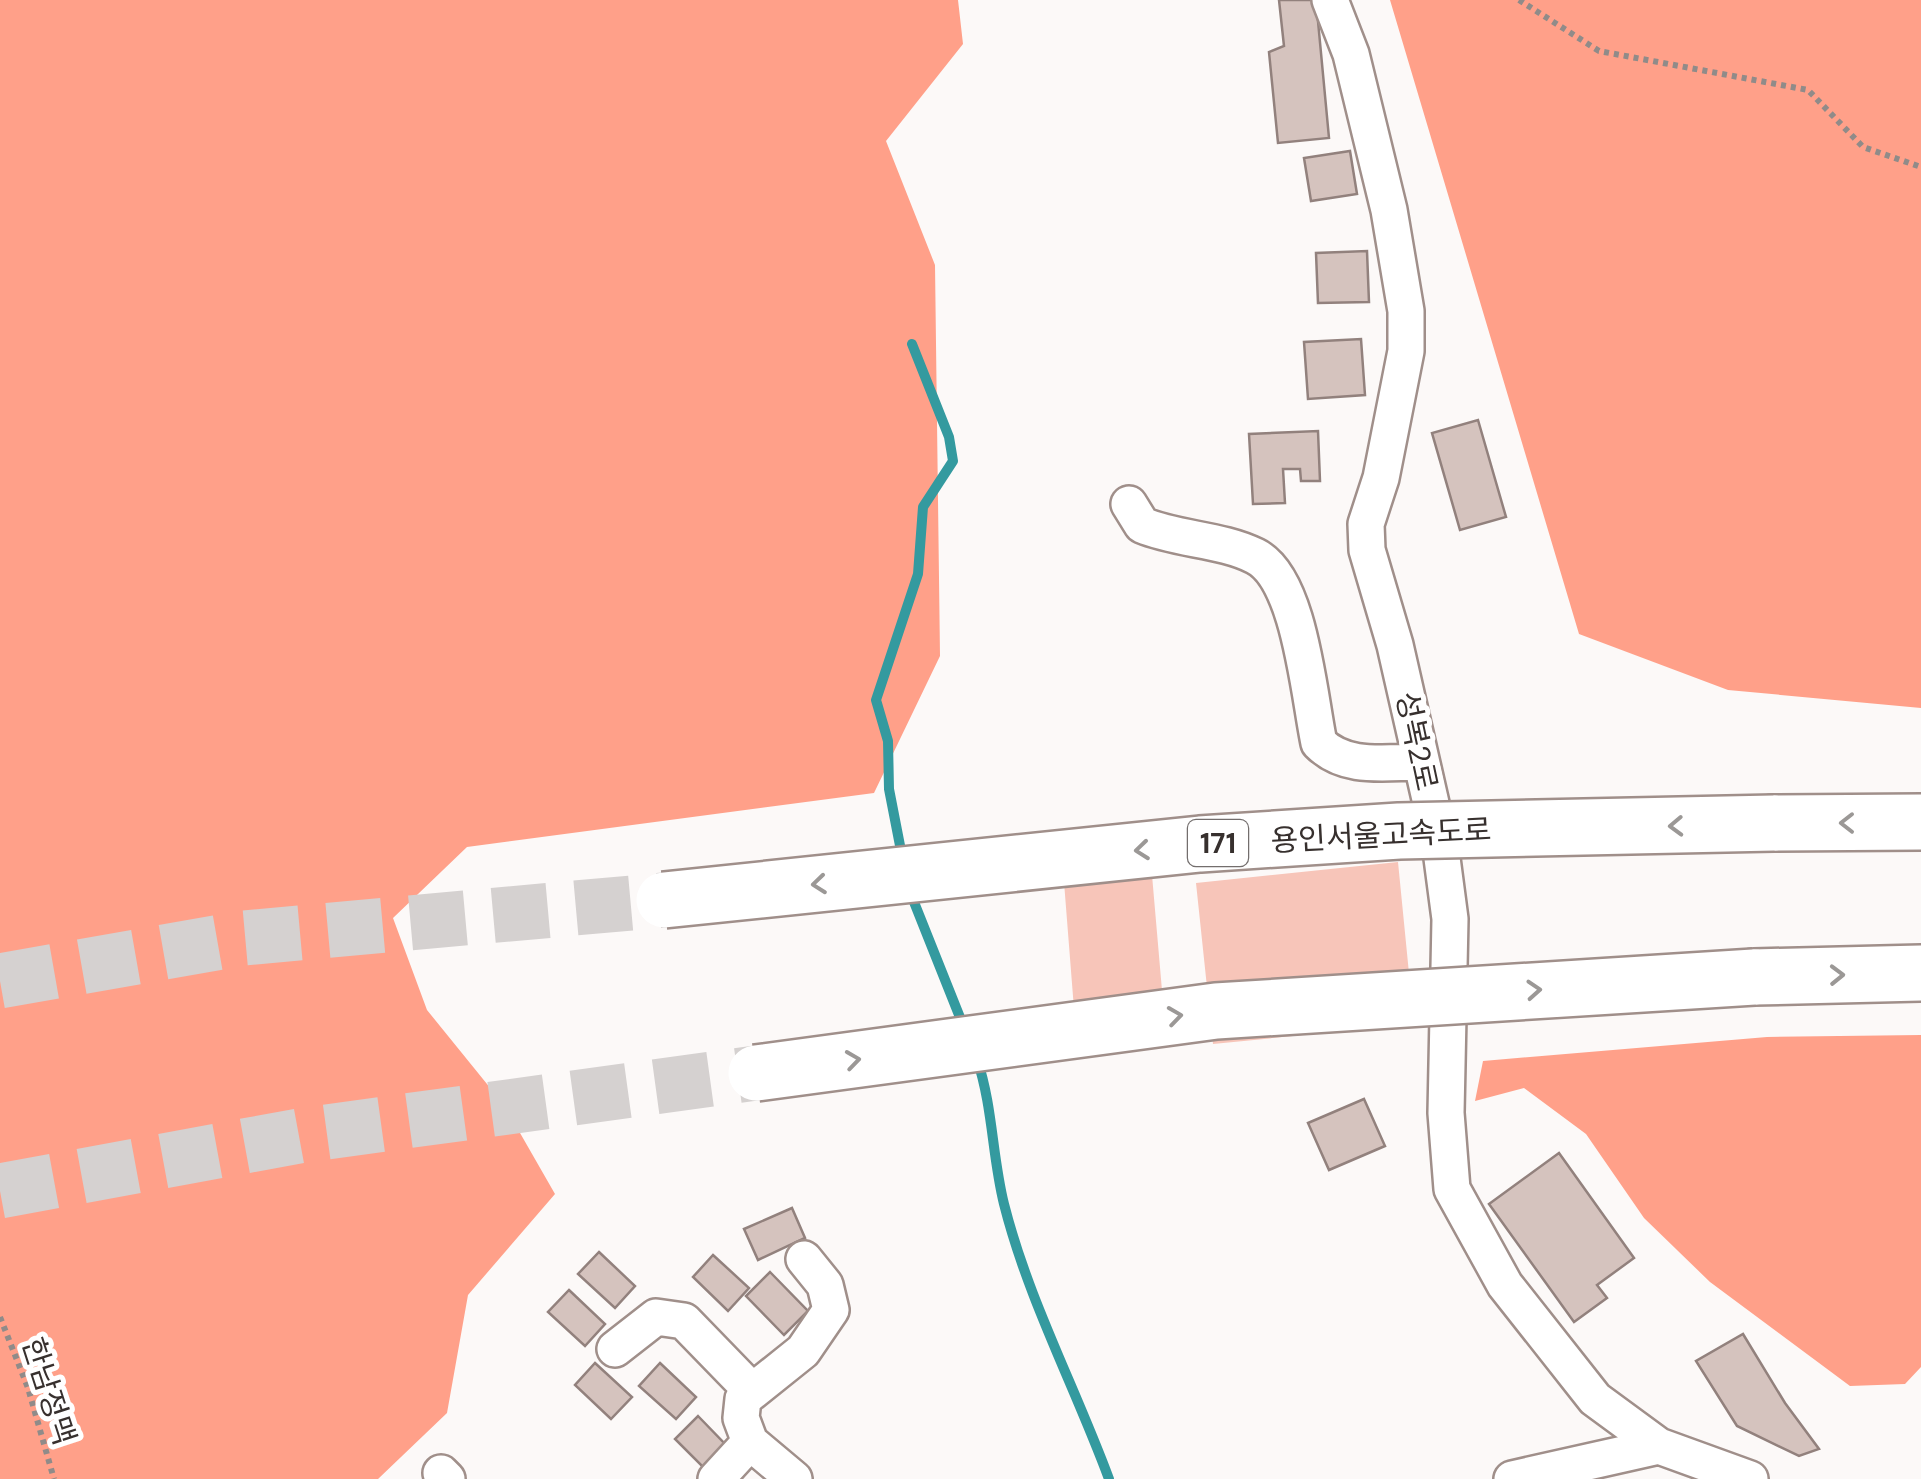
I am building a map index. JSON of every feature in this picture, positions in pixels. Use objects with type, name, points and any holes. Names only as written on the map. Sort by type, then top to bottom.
[{"type":"highway","name":"용인서울고속도로","points":[[664,900],[1220,843],[1398,831],[1921,822]]},
{"type":"highway","points":[[756,1074],[1216,1010],[1754,977],[1921,973]]},
{"type":"street","name":"성복2로","points":[[1330,0],[1351,54],[1389,210],[1404,294],[1404,366],[1381,478],[1366,524],[1367,550],[1396,645],[1440,844],[1450,919],[1446,1113],[1452,1189],[1505,1285],[1595,1399],[1659,1446],[1750,1479]]},
{"type":"street","points":[[1129,504],[1142,526],[1254,555],[1271,567],[1292,611],[1319,743],[1331,755],[1357,763],[1421,762]]},
{"type":"street","points":[[794,1479],[750,1442],[740,1418],[743,1398],[803,1350],[831,1310],[824,1285],[804,1259]]},
{"type":"street","points":[[615,1349],[656,1317],[684,1321],[752,1391]]},
{"type":"street","points":[[716,1479],[750,1442]]},
{"type":"street","points":[[1512,1479],[1659,1446]]},
{"type":"path","points":[[1520,0],[1599,50],[1808,90],[1863,146],[1921,167]]},
{"type":"path","name":"한남정맥","points":[[0,1317],[28,1388],[54,1479]]},
{"type":"shaded area","points":[[0,0],[958,0],[963,44],[886,141],[935,265],[940,656],[874,793],[467,847],[393,918],[427,1010],[504,1105],[555,1194],[468,1295],[447,1413],[378,1479],[0,1479]]},
{"type":"shaded area","points":[[1390,0],[1921,0],[1921,708],[1728,690],[1579,634]]},
{"type":"shaded area","points":[[1398,862],[1414,1024],[1213,1044],[1196,883]]},
{"type":"shaded area","points":[[1152,875],[1163,1002],[1074,1009],[1064,882]]},
{"type":"shaded area","points":[[1921,1035],[1921,1367],[1905,1384],[1850,1386],[1710,1282],[1644,1218],[1586,1134],[1524,1088],[1475,1101],[1483,1061],[1767,1037]]},
{"type":"building","points":[[1279,0],[1316,0],[1329,138],[1278,143],[1269,52],[1284,46]]},
{"type":"building","points":[[1350,151],[1357,194],[1311,201],[1304,158]]},
{"type":"building","points":[[1367,251],[1369,302],[1318,303],[1316,253]]},
{"type":"building","points":[[1361,339],[1365,395],[1308,399],[1304,342]]},
{"type":"building","points":[[1478,420],[1506,517],[1460,530],[1432,433]]},
{"type":"building","points":[[1318,431],[1320,481],[1301,481],[1300,469],[1283,469],[1285,503],[1253,504],[1249,434]]},
{"type":"building","points":[[1364,1099],[1385,1146],[1329,1170],[1308,1123]]},
{"type":"building","points":[[1559,1153],[1634,1258],[1597,1285],[1607,1298],[1574,1322],[1489,1204]]},
{"type":"building","points":[[792,1208],[805,1238],[758,1260],[744,1229]]},
{"type":"building","points":[[599,1252],[635,1286],[615,1308],[578,1274]]},
{"type":"building","points":[[713,1255],[749,1288],[728,1311],[693,1277]]},
{"type":"building","points":[[770,1272],[808,1311],[784,1335],[746,1296]]},
{"type":"building","points":[[569,1290],[605,1324],[585,1346],[548,1312]]},
{"type":"building","points":[[1743,1334],[1785,1403],[1819,1449],[1799,1456],[1737,1426],[1696,1361]]},
{"type":"building","points":[[595,1363],[632,1397],[611,1419],[575,1385]]},
{"type":"building","points":[[660,1363],[696,1397],[676,1419],[639,1386]]},
{"type":"building","points":[[698,1416],[726,1445],[704,1468],[675,1439]]},
{"type":"waterway","points":[[903,861],[889,789],[888,741],[876,700],[918,574],[923,507],[953,461],[949,437],[912,344]]},
{"type":"waterway","points":[[910,892],[965,1030]]},
{"type":"waterway","points":[[977,1059],[1000,1186],[1014,1239],[1109,1479]]},
{"type":"tunnel","points":[[0,981],[244,938],[664,900]]},
{"type":"tunnel","points":[[0,1191],[304,1135],[756,1073]]}]
